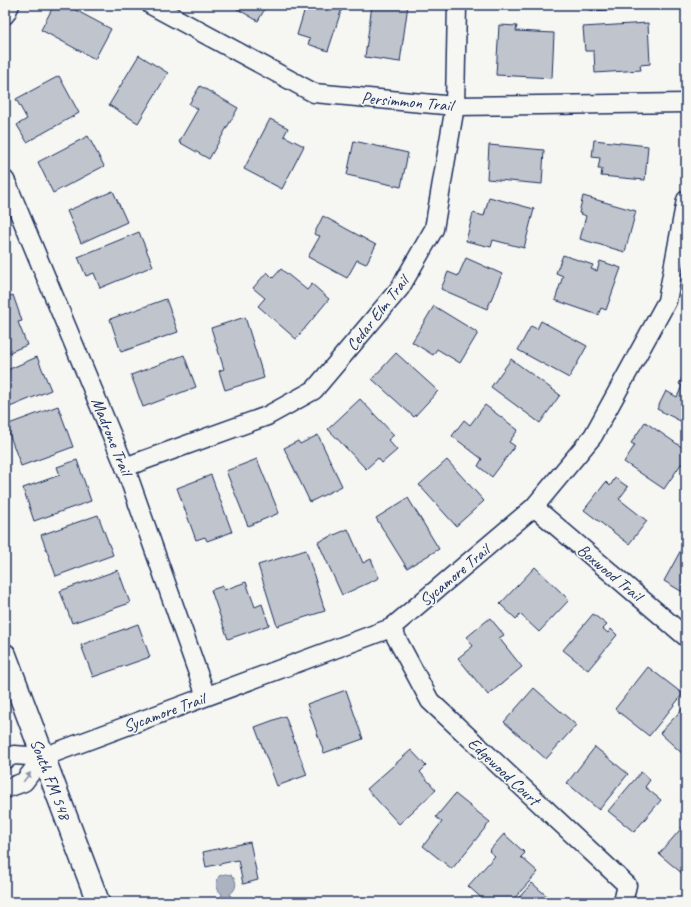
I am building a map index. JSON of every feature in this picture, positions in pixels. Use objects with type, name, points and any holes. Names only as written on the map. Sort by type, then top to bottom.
[{"type":"main road","name":"South FM 548","points":[[5,655],[98,902]]},
{"type":"street","points":[[5,15],[10,5]]},
{"type":"street","name":"Persimmon Trail","points":[[151,5],[314,93],[456,106],[686,103]]},
{"type":"street","name":"Cedar Elm Trail","points":[[125,467],[267,416],[314,390],[400,288],[434,229],[456,106],[456,5]]},
{"type":"street","name":"Madrone Trail","points":[[5,180],[125,467],[206,696]]},
{"type":"street","name":"Sycamore Trail","points":[[5,759],[14,755],[43,757],[391,628],[534,507],[593,436],[667,301],[686,200]]},
{"type":"street","name":"Boxwood Trail","points":[[534,507],[686,637]]},
{"type":"street","name":"Edgewood Court","points":[[391,628],[430,702],[627,885],[623,902]]},
{"type":"street","points":[[5,789],[24,782],[43,757]]},
{"type":"shaded area","points":[[225,874],[231,875],[235,880],[236,885],[230,894],[232,899],[240,902],[211,902],[220,899],[222,894],[217,888],[217,881],[219,876]]},
{"type":"building","points":[[54,5],[66,5],[111,29],[95,59],[41,30]]},
{"type":"building","points":[[235,5],[267,5],[258,21],[234,7]]},
{"type":"building","points":[[306,5],[343,5],[328,51],[308,44],[310,39],[297,35]]},
{"type":"building","points":[[372,5],[408,5],[400,62],[365,57]]},
{"type":"building","points":[[589,5],[648,5],[648,8],[590,11]]},
{"type":"building","points":[[648,23],[650,64],[640,65],[641,70],[595,73],[594,51],[585,51],[583,27]]},
{"type":"building","points":[[499,25],[517,26],[516,31],[554,33],[552,78],[496,75]]},
{"type":"building","points":[[139,55],[168,73],[138,123],[109,105]]},
{"type":"building","points":[[59,76],[79,113],[27,142],[17,125],[27,119],[16,99]]},
{"type":"building","points":[[200,86],[238,108],[209,159],[179,142],[198,109],[189,104]]},
{"type":"building","points":[[270,119],[288,128],[284,136],[304,146],[282,189],[244,169]]},
{"type":"building","points":[[88,136],[104,166],[53,193],[38,162]]},
{"type":"building","points":[[594,140],[648,146],[645,180],[601,176],[602,169],[598,169],[600,158],[592,157]]},
{"type":"building","points":[[354,141],[408,153],[401,187],[347,175]]},
{"type":"building","points":[[489,145],[544,150],[542,184],[487,179]]},
{"type":"building","points":[[113,191],[127,222],[81,243],[67,211]]},
{"type":"building","points":[[583,196],[636,211],[625,252],[580,239],[586,216],[579,213]]},
{"type":"building","points":[[489,197],[534,209],[524,248],[493,240],[491,247],[466,241],[473,213],[484,216]]},
{"type":"building","points":[[323,216],[376,245],[366,264],[357,260],[347,278],[308,257],[320,236],[314,234]]},
{"type":"building","points":[[139,232],[153,266],[100,288],[94,273],[86,276],[78,257]]},
{"type":"building","points":[[563,255],[593,265],[591,269],[597,271],[600,261],[621,268],[606,310],[601,308],[598,315],[555,300],[563,276],[556,273]]},
{"type":"building","points":[[466,258],[502,274],[487,309],[441,289],[448,272],[458,276]]},
{"type":"building","points":[[281,269],[307,290],[312,284],[329,299],[296,339],[258,306],[265,298],[253,288],[267,272],[273,278]]},
{"type":"building","points":[[13,295],[22,321],[18,322],[27,345],[5,354],[5,298]]},
{"type":"building","points":[[166,299],[178,332],[121,352],[110,319]]},
{"type":"building","points":[[434,306],[478,333],[460,363],[437,349],[433,355],[412,342]]},
{"type":"building","points":[[245,317],[264,378],[225,390],[219,371],[224,369],[211,328]]},
{"type":"building","points":[[541,321],[587,346],[569,378],[518,350],[531,326],[537,329]]},
{"type":"building","points":[[396,353],[438,391],[414,417],[372,379]]},
{"type":"building","points":[[184,355],[196,387],[143,407],[131,375]]},
{"type":"building","points":[[37,357],[51,390],[5,409],[5,371]]},
{"type":"building","points":[[511,359],[560,395],[540,423],[491,387]]},
{"type":"building","points":[[683,376],[686,378],[686,424],[657,409],[666,391],[677,397],[682,386],[679,384]]},
{"type":"building","points":[[360,399],[394,435],[388,440],[397,450],[382,463],[378,458],[366,469],[328,429]]},
{"type":"building","points":[[485,405],[518,430],[509,442],[515,446],[492,477],[478,466],[482,459],[452,436],[464,420],[470,425]]},
{"type":"building","points":[[58,406],[73,447],[21,466],[6,425]]},
{"type":"building","points":[[645,422],[686,450],[686,465],[681,464],[664,489],[624,462],[635,445],[631,443]]},
{"type":"building","points":[[318,435],[342,486],[310,502],[284,448],[298,441],[300,444]]},
{"type":"building","points":[[257,459],[279,513],[248,526],[226,471]]},
{"type":"building","points":[[77,460],[91,501],[34,521],[23,488],[60,475],[57,467]]},
{"type":"building","points":[[447,460],[484,501],[456,526],[419,485]]},
{"type":"building","points":[[211,475],[232,532],[207,541],[205,537],[196,540],[177,488]]},
{"type":"building","points":[[615,478],[628,487],[619,499],[647,521],[629,544],[584,510],[606,482],[610,486]]},
{"type":"building","points":[[408,498],[439,549],[407,568],[376,518]]},
{"type":"building","points":[[98,515],[113,555],[56,576],[41,535]]},
{"type":"building","points":[[348,529],[363,563],[371,559],[379,578],[342,595],[318,542]]},
{"type":"building","points":[[682,548],[686,550],[686,594],[664,581]]},
{"type":"building","points":[[306,550],[325,611],[277,626],[258,565]]},
{"type":"building","points":[[535,567],[569,600],[539,632],[520,614],[516,619],[500,604]]},
{"type":"building","points":[[118,570],[130,603],[72,623],[60,591]]},
{"type":"building","points":[[246,582],[255,607],[262,604],[269,625],[228,639],[211,590],[223,586],[224,590]]},
{"type":"building","points":[[593,614],[607,625],[603,629],[608,633],[611,629],[617,635],[588,670],[563,650]]},
{"type":"building","points":[[490,618],[504,635],[499,638],[522,667],[488,695],[458,658],[473,646],[467,637]]},
{"type":"building","points":[[138,624],[150,657],[93,677],[81,645]]},
{"type":"building","points":[[648,667],[683,694],[649,736],[615,709]]},
{"type":"building","points":[[534,688],[576,725],[546,759],[504,722]]},
{"type":"building","points":[[346,690],[363,739],[324,753],[307,704]]},
{"type":"building","points":[[686,705],[686,757],[660,733]]},
{"type":"building","points":[[285,716],[307,775],[277,786],[255,727]]},
{"type":"building","points":[[595,747],[628,774],[599,810],[567,783]]},
{"type":"building","points":[[411,750],[426,766],[420,772],[436,790],[399,824],[367,789]]},
{"type":"building","points":[[641,772],[650,780],[645,787],[661,800],[634,832],[608,811]]},
{"type":"building","points":[[455,794],[490,822],[452,869],[423,846],[442,822],[436,817]]},
{"type":"building","points":[[686,823],[686,873],[684,875],[659,854]]},
{"type":"building","points":[[504,834],[525,853],[521,857],[538,872],[511,902],[486,902],[468,886],[495,856],[489,851]]},
{"type":"building","points":[[250,842],[258,880],[243,884],[238,860],[206,867],[203,852]]},
{"type":"building","points":[[532,883],[549,898],[546,902],[515,902]]}]
